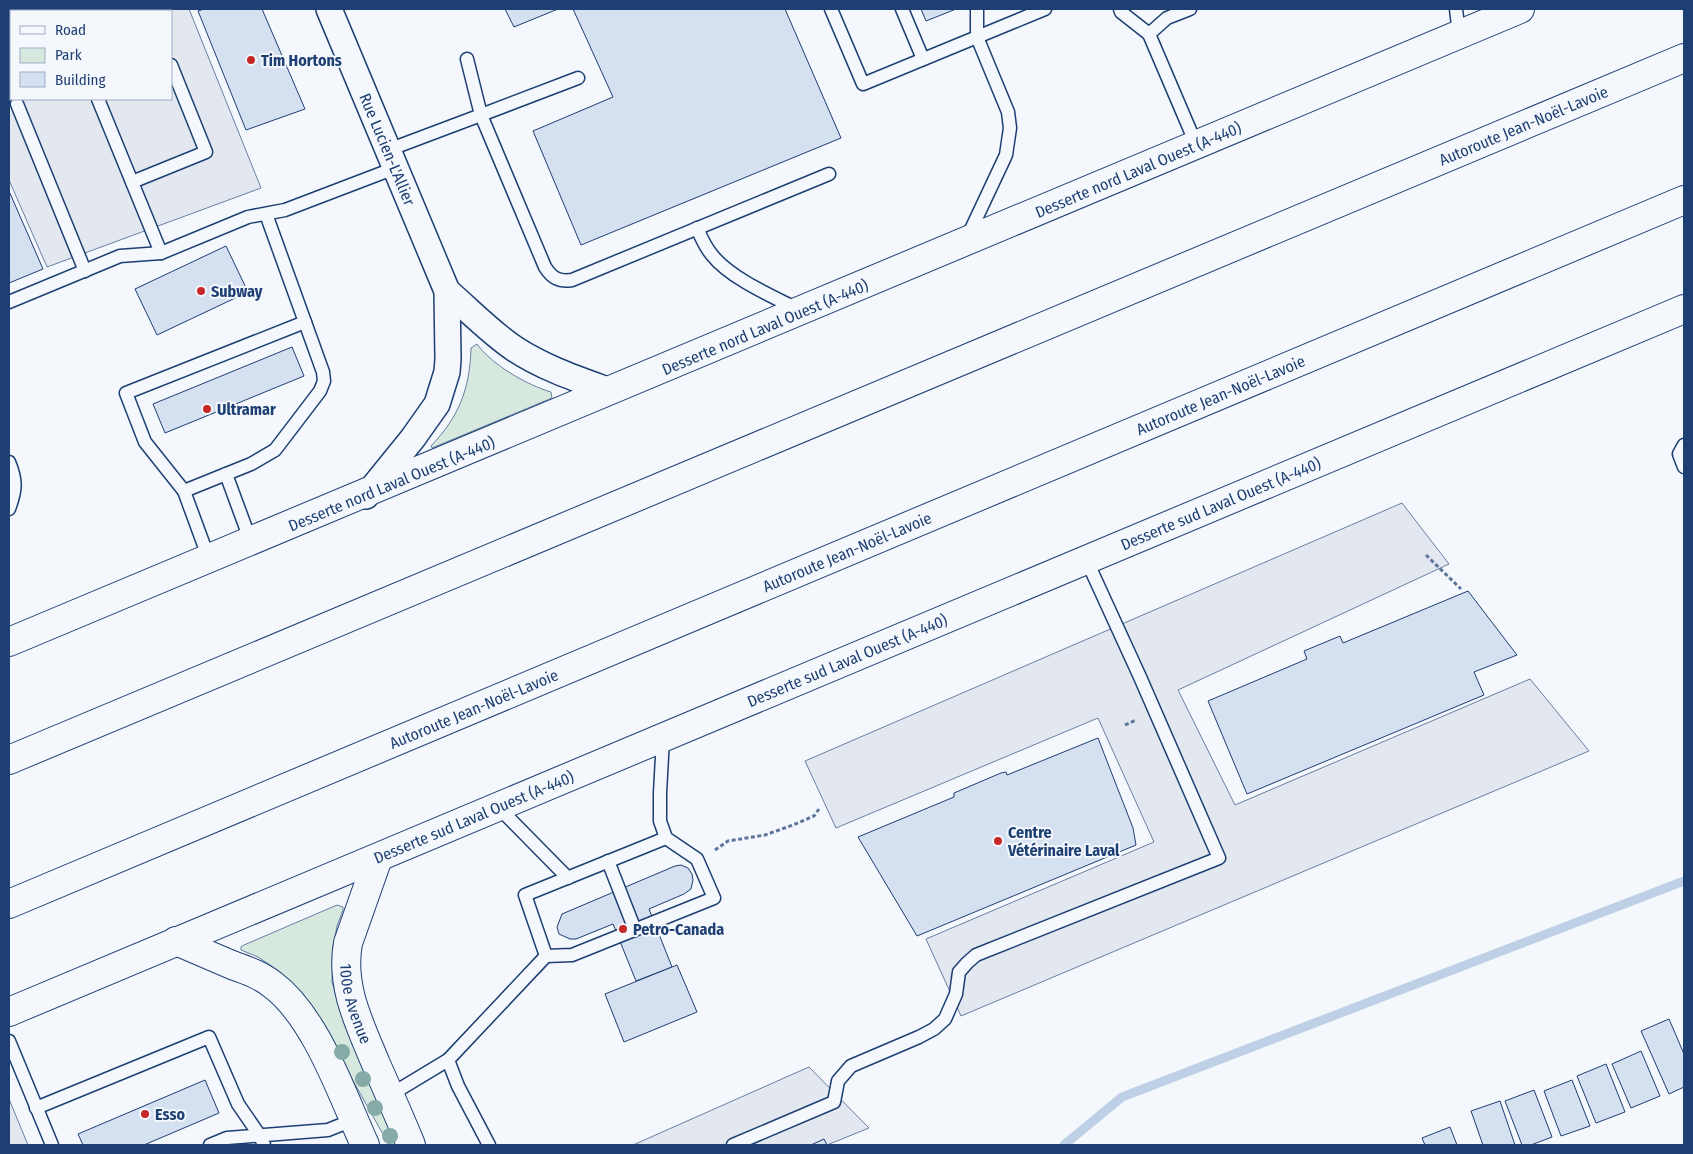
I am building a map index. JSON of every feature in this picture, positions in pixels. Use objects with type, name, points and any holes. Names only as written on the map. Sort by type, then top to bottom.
[{"type":"main road","name":"Desserte nord Laval Ouest (A-440)","points":[[9,642],[366,496],[1196,144],[1458,22],[1520,9]]},
{"type":"main road","name":"Autoroute Jean-Noël-Lavoie","points":[[9,760],[1684,58]]},
{"type":"main road","name":"Autoroute Jean-Noël-Lavoie","points":[[9,904],[1684,200]]},
{"type":"main road","name":"Desserte sud Laval Ouest (A-440)","points":[[9,1012],[1684,309]]},
{"type":"main road","name":"100e Avenue","points":[[378,858],[348,943],[345,968],[350,998],[357,1019],[411,1145]]},
{"type":"main road","points":[[176,941],[259,976],[274,985],[288,998],[303,1017],[318,1042],[365,1145]]},
{"type":"street","name":"Rue Lucien-L'Allier","points":[[329,9],[447,291],[448,359],[447,372],[440,396],[428,418],[366,496]]},
{"type":"street","name":"Rue Lucien-L'Allier","points":[[447,291],[502,340],[526,356],[555,371],[610,391]]},
{"type":"lane","points":[[831,9],[863,84],[1044,9]]},
{"type":"lane","points":[[902,9],[923,59]]},
{"type":"lane","points":[[965,242],[1006,155],[1010,128],[1008,112],[977,37],[977,9]]},
{"type":"lane","points":[[1120,9],[1149,34],[1196,144]]},
{"type":"lane","points":[[1149,34],[1166,18],[1190,9]]},
{"type":"lane","points":[[467,59],[481,115],[545,267],[550,275],[558,280],[572,280],[829,174]]},
{"type":"lane","points":[[132,182],[206,152],[172,68]]},
{"type":"lane","points":[[9,302],[120,256],[160,253],[248,217],[285,210],[481,115],[578,78]]},
{"type":"lane","points":[[98,100],[160,253]]},
{"type":"lane","points":[[17,102],[85,271]]},
{"type":"lane","points":[[184,491],[266,456],[275,450],[320,391],[324,381],[323,372],[266,214]]},
{"type":"lane","points":[[697,228],[707,249],[719,263],[766,294],[801,311]]},
{"type":"lane","points":[[209,559],[184,491],[145,442],[126,393],[305,322]]},
{"type":"lane","points":[[1684,445],[1680,454],[1684,467]]},
{"type":"lane","points":[[9,462],[15,485],[9,509]]},
{"type":"lane","points":[[226,474],[251,542]]},
{"type":"lane","points":[[733,1145],[834,1102],[838,1081],[851,1066],[934,1029],[945,1019],[956,994],[959,972],[976,955],[1219,858],[1086,559]]},
{"type":"lane","points":[[390,1095],[448,1060],[546,956],[572,956],[714,898],[697,859],[666,838],[660,821],[663,738]]},
{"type":"lane","points":[[498,807],[568,878]]},
{"type":"lane","points":[[546,956],[525,895],[666,838]]},
{"type":"lane","points":[[608,861],[635,930]]},
{"type":"lane","points":[[36,1108],[209,1037],[238,1104],[262,1140]]},
{"type":"lane","points":[[9,1041],[52,1145]]},
{"type":"lane","points":[[448,1060],[458,1086],[489,1145]]},
{"type":"lane","points":[[210,1145],[262,1140],[328,1130],[353,1120]]},
{"type":"path","points":[[1426,555],[1461,589]]},
{"type":"path","points":[[1125,725],[1137,720]]},
{"type":"path","points":[[697,859],[728,841],[765,835],[814,816],[819,809]]},
{"type":"green space","points":[[477,344],[501,367],[531,384],[551,392],[552,398],[432,448],[431,446],[456,413],[468,376],[471,348]]},
{"type":"green space","points":[[337,905],[343,907],[343,910],[337,926],[333,947],[332,982],[346,1025],[397,1145],[389,1145],[338,1054],[286,979],[258,957],[241,950],[241,947],[244,945]]},
{"type":"shaded area","points":[[189,9],[261,188],[47,267],[9,180],[9,99],[172,100],[172,10],[139,10]]},
{"type":"shaded area","points":[[1402,503],[1449,564],[1178,690],[1235,805],[1530,679],[1589,751],[961,1016],[926,939],[1154,842],[1098,718],[836,828],[805,761]]},
{"type":"shaded area","points":[[809,1067],[869,1128],[827,1145],[633,1145]]},
{"type":"shaded area","points":[[9,1099],[28,1145],[9,1145]]},
{"type":"building","name":"Tim Hortons","points":[[204,9],[262,9],[305,109],[246,130],[198,11]]},
{"type":"building","points":[[505,9],[558,9],[514,27]]},
{"type":"building","points":[[573,9],[785,9],[841,138],[581,245],[533,131],[613,97]]},
{"type":"building","points":[[921,9],[956,9],[926,21]]},
{"type":"building","points":[[9,191],[43,269],[9,283]]},
{"type":"building","points":[[226,246],[248,292],[157,335],[135,289]]},
{"type":"building","points":[[292,347],[304,376],[165,433],[153,404]]},
{"type":"building","points":[[1468,591],[1517,655],[1474,672],[1484,695],[1247,794],[1208,701],[1307,659],[1304,651],[1340,636],[1343,643]]},
{"type":"building","name":"Centre Vétérinaire Laval","points":[[1098,738],[1133,828],[1136,845],[917,936],[858,837],[954,797],[954,793],[1001,773],[1006,772],[1007,775]]},
{"type":"building","points":[[681,865],[688,868],[692,874],[691,889],[684,894],[649,909],[672,967],[636,981],[613,924],[576,939],[570,939],[559,934],[557,927],[562,914]]},
{"type":"building","points":[[677,965],[697,1012],[624,1042],[605,994]]},
{"type":"building","points":[[1669,1019],[1684,1054],[1684,1087],[1669,1094],[1641,1031]]},
{"type":"building","points":[[1641,1051],[1660,1096],[1631,1108],[1612,1064]]},
{"type":"building","points":[[1606,1064],[1625,1112],[1596,1123],[1577,1076]]},
{"type":"building","points":[[205,1080],[219,1113],[144,1145],[83,1145],[78,1134]]},
{"type":"building","points":[[1572,1080],[1590,1126],[1561,1136],[1544,1091]]},
{"type":"building","points":[[1534,1090],[1552,1137],[1531,1145],[1522,1145],[1505,1101]]},
{"type":"building","points":[[1500,1101],[1515,1145],[1483,1145],[1471,1111]]},
{"type":"building","points":[[1450,1127],[1457,1145],[1425,1145],[1422,1138]]},
{"type":"building","points":[[824,1139],[827,1145],[811,1145]]},
{"type":"waterway","points":[[1064,1145],[1122,1097],[1684,881]]},
{"type":"place","name":"Tim Hortons","points":[[251,60]]},
{"type":"place","name":"Subway","points":[[201,291]]},
{"type":"place","name":"Ultramar","points":[[207,409]]},
{"type":"place","name":"Centre Vétérinaire Laval","points":[[998,841]]},
{"type":"place","name":"Petro-Canada","points":[[623,929]]},
{"type":"place","name":"Esso","points":[[145,1114]]}]
